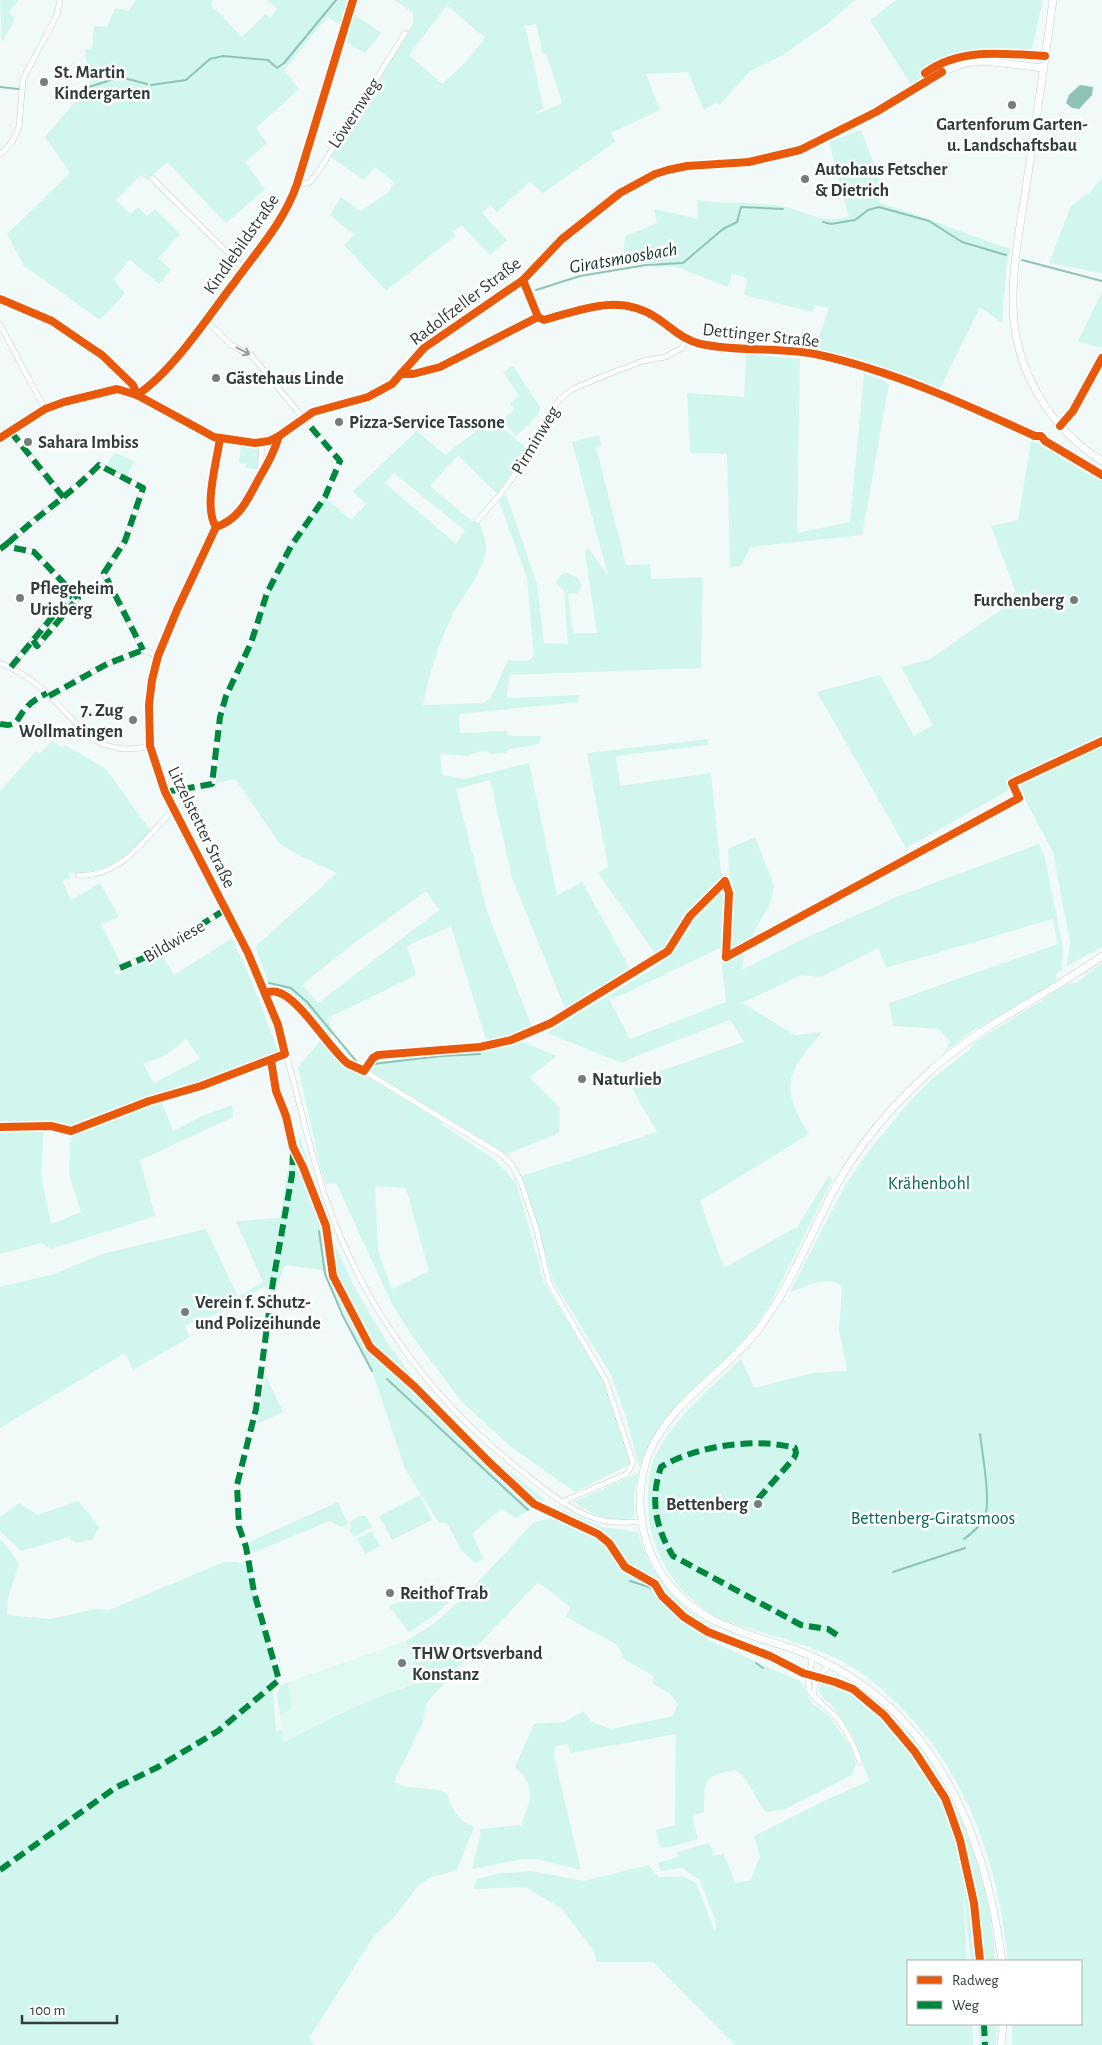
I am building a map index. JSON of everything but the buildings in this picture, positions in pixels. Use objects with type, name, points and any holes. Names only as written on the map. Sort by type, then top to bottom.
[{"type":"main road","name":"Kindlebildstraße","points":[[137,395],[160,376],[206,320],[285,213],[297,184],[353,0]]},
{"type":"main road","points":[[1053,0],[1017,256],[1013,305],[1014,323],[1023,362],[1042,402],[1064,431],[1089,453],[1102,461]]},
{"type":"main road","name":"Radolfzeller Straße","points":[[0,438],[45,409],[117,389],[137,395],[220,438],[265,442],[279,436],[303,418],[324,408],[380,392],[392,384],[411,361],[433,342],[523,280],[562,239],[590,214],[620,193],[655,174],[687,166],[757,160],[800,150],[876,112],[942,72],[965,63],[983,61],[1044,68]]},
{"type":"main road","points":[[1002,1960],[989,1885],[977,1845],[949,1782],[932,1756],[906,1723],[867,1688],[830,1665],[713,1621],[690,1606],[667,1583],[654,1561],[642,1522],[640,1506],[644,1471],[650,1452],[661,1431],[676,1412],[758,1330],[791,1276],[837,1184],[890,1111],[945,1057],[972,1037],[1102,956]]},
{"type":"main road","points":[[1001,2045],[1003,2025]]},
{"type":"street","points":[[0,155],[12,142],[19,127],[23,79],[57,15],[60,0]]},
{"type":"street","name":"Löwernweg","points":[[297,184],[309,183],[318,172],[405,33]]},
{"type":"street","points":[[152,178],[244,269]]},
{"type":"street","points":[[523,280],[538,317]]},
{"type":"street","name":"Dettinger Straße","points":[[402,374],[412,374],[440,367],[538,317],[544,320],[593,305],[625,304],[644,310],[686,340],[718,347],[769,350],[826,357],[894,378],[970,407],[1035,436],[1041,436]]},
{"type":"street","points":[[206,320],[230,344],[252,356],[303,418]]},
{"type":"street","points":[[0,325],[8,337],[32,388],[45,409]]},
{"type":"street","name":"Pirminweg","points":[[477,521],[504,490],[531,452],[548,416],[559,400],[573,389],[601,377],[644,361],[665,357],[682,348],[686,340]]},
{"type":"street","points":[[11,432],[64,498]]},
{"type":"street","points":[[220,438],[210,504],[212,521],[216,527],[224,524],[239,513],[247,503],[260,476],[270,463],[279,436]]},
{"type":"street","points":[[264,470],[268,459],[265,442]]},
{"type":"street","points":[[260,476],[265,442]]},
{"type":"street","points":[[0,549],[35,518],[64,498],[99,465],[143,488],[125,541],[104,573],[144,650],[158,656]]},
{"type":"street","name":"Litzelstetter Straße","points":[[216,527],[190,581],[158,656],[150,703],[150,746],[156,771],[173,810],[226,909],[265,992],[278,1025],[326,1198],[346,1248],[371,1299],[418,1369],[461,1418],[502,1454],[564,1502],[602,1521],[642,1522]]},
{"type":"street","points":[[8,543],[14,548],[34,552],[78,598],[37,646],[32,640],[11,667]]},
{"type":"street","points":[[72,682],[107,664],[144,650]]},
{"type":"street","points":[[0,663],[11,667],[47,693],[88,736],[96,741],[125,750],[150,746]]},
{"type":"street","points":[[78,875],[95,874],[104,871],[128,857],[173,810]]},
{"type":"street","name":"Bildwiese","points":[[120,968],[160,951],[226,909]]},
{"type":"street","points":[[265,992],[277,992],[296,1004],[332,1048],[349,1064],[364,1071],[502,1155],[512,1165],[521,1182],[537,1231],[549,1283],[606,1381],[633,1462],[627,1474],[564,1502]]},
{"type":"street","points":[[812,1657],[808,1689],[813,1697],[835,1717],[853,1741],[860,1762]]},
{"type":"street","points":[[813,1697],[818,1677],[830,1665]]},
{"type":"shaded area","points":[[1080,85],[1093,87],[1092,95],[1079,109],[1072,108],[1066,103],[1069,95]]},
{"type":"shaded area","points":[[406,1641],[423,1682],[400,1688],[331,1717],[283,1744],[280,1715],[292,1709],[288,1682]]},
{"type":"green space","points":[[0,0],[19,0],[9,12],[15,19],[2,42]]},
{"type":"green space","points":[[136,0],[212,0],[212,6],[242,37],[265,14],[270,18],[277,9],[267,0],[348,0],[340,25],[327,17],[284,70],[299,89],[256,128],[267,143],[245,162],[265,189],[226,223],[167,162],[147,180],[141,175],[116,200],[130,214],[138,207],[147,216],[155,209],[180,234],[158,258],[171,270],[159,284],[130,260],[113,279],[125,293],[100,320],[24,266],[7,234],[70,173],[45,137],[90,84],[85,50],[92,49],[94,26],[107,27],[115,8],[129,11]]},
{"type":"green space","points":[[395,0],[855,0],[827,24],[783,55],[750,71],[719,105],[717,102],[704,110],[688,72],[646,74],[660,110],[611,133],[615,142],[543,193],[529,182],[497,212],[490,205],[482,213],[507,240],[490,255],[461,225],[453,232],[455,236],[386,291],[344,245],[354,235],[330,215],[341,197],[361,211],[389,192],[394,182],[374,167],[364,180],[329,156],[413,23],[413,13]],"holes":[[[447,5],[485,38],[465,63],[442,84],[409,55]],[[536,24],[543,54],[546,53],[562,103],[537,114],[536,112],[544,109],[525,26]]]},
{"type":"green space","points":[[896,0],[1043,0],[1030,57],[969,57],[955,61],[912,86],[870,20]]},
{"type":"green space","points":[[354,14],[381,33],[365,53],[346,42]]},
{"type":"green space","points":[[861,130],[879,177],[880,203],[1011,249],[1007,260],[1002,323],[980,307],[939,390],[814,351],[829,308],[815,305],[813,312],[744,295],[747,278],[732,274],[728,287],[674,266],[657,267],[658,262],[622,265],[625,236],[657,223],[654,209],[698,219],[697,200],[774,205],[829,219],[849,217],[829,142]]},
{"type":"green space","points":[[1102,178],[1102,273],[1049,263],[1071,206],[1090,192]]},
{"type":"green space","points":[[1102,292],[1102,348],[1078,341]]},
{"type":"green space","points":[[746,354],[800,359],[797,533],[850,522],[864,374],[881,379],[889,385],[862,535],[750,547],[741,566],[730,567],[727,454],[690,453],[687,393],[744,397]]},
{"type":"green space","points":[[513,366],[540,407],[538,415],[516,436],[502,420],[514,410],[510,403],[519,396],[503,372]]},
{"type":"green space","points":[[494,417],[503,428],[531,452],[499,496],[458,455],[430,486],[473,522],[479,521],[486,544],[478,573],[454,612],[441,640],[423,705],[483,703],[491,698],[508,660],[529,661],[534,655],[527,578],[499,501],[506,494],[537,584],[544,643],[568,644],[564,591],[556,582],[562,573],[568,573],[579,579],[582,586],[577,593],[568,594],[573,633],[597,633],[585,552],[588,548],[608,575],[572,442],[599,435],[601,445],[596,447],[626,565],[650,564],[651,579],[703,577],[701,668],[509,675],[507,698],[579,695],[579,702],[459,714],[460,733],[507,731],[508,736],[541,736],[539,744],[509,749],[505,753],[492,754],[483,750],[468,756],[440,754],[442,775],[465,779],[529,763],[557,895],[582,882],[632,972],[566,1011],[512,878],[490,780],[456,789],[487,911],[532,1027],[510,1037],[487,1042],[451,926],[407,946],[416,975],[328,1018],[333,1034],[329,1037],[303,1005],[269,983],[255,947],[337,873],[300,856],[280,844],[235,779],[216,783],[220,733],[225,705],[255,638],[267,593],[291,546],[325,497],[351,520],[366,504],[353,491],[417,431],[445,455]],"holes":[[[394,473],[465,531],[456,544],[385,483]],[[426,891],[439,910],[318,1003],[302,985],[350,946]]]},
{"type":"green space","points":[[1031,441],[1041,444],[1102,480],[1102,947],[1067,966],[1070,942],[1053,852],[1015,781],[1008,784],[1009,790],[906,848],[817,692],[880,675],[914,736],[933,725],[901,667],[930,659],[1018,598],[991,526],[1018,520]]},
{"type":"green space","points":[[241,446],[256,447],[259,450],[257,469],[246,468],[246,463],[239,463]]},
{"type":"green space","points":[[115,453],[134,461],[127,476],[106,466]]},
{"type":"green space","points":[[707,739],[708,745],[616,756],[620,786],[711,773],[722,881],[688,913],[668,948],[657,956],[598,873],[608,867],[587,753]]},
{"type":"green space","points":[[52,741],[61,747],[65,745],[106,769],[150,830],[125,858],[115,865],[93,873],[68,872],[70,878],[62,881],[71,900],[100,883],[119,917],[101,924],[123,968],[114,971],[116,975],[161,954],[174,975],[232,938],[252,982],[279,1053],[213,1080],[160,1096],[161,1098],[71,1131],[44,1125],[41,1175],[51,1224],[81,1212],[69,1175],[71,1133],[161,1100],[173,1131],[202,1116],[232,1105],[233,1117],[140,1160],[155,1216],[51,1249],[41,1243],[0,1254],[0,791],[36,751],[39,754]],"holes":[[[186,1038],[200,1059],[154,1083],[143,1063],[167,1054]]]},
{"type":"green space","points":[[755,837],[774,885],[771,902],[744,950],[742,970],[801,940],[899,896],[1039,844],[1045,858],[1063,947],[1062,970],[1056,974],[1056,983],[969,1033],[944,1053],[950,1042],[939,1029],[893,1026],[889,1003],[1058,944],[1053,919],[886,968],[878,948],[821,977],[801,975],[742,1003],[795,1035],[822,1032],[801,1058],[791,1080],[793,1103],[809,1134],[700,1201],[724,1268],[798,1226],[829,1175],[832,1180],[770,1304],[754,1328],[724,1361],[676,1406],[659,1427],[639,1467],[626,1417],[611,1375],[553,1281],[539,1231],[519,1177],[657,1132],[628,1082],[744,1042],[730,1020],[622,1063],[547,1033],[662,963],[701,910],[719,893],[730,888],[728,849]],"holes":[[[720,948],[726,1002],[630,1039],[608,997],[613,999]]]},
{"type":"green space","name":"Bettenberg-Giratsmoos","points":[[1102,963],[1102,2045],[1012,2045],[1012,2025],[1082,2025],[1082,1960],[1008,1960],[1003,1921],[983,1843],[969,1807],[951,1772],[929,1739],[903,1709],[872,1681],[846,1663],[818,1650],[723,1620],[705,1610],[690,1597],[677,1583],[657,1550],[648,1512],[648,1492],[649,1478],[655,1456],[672,1429],[741,1359],[754,1388],[812,1373],[847,1371],[839,1330],[842,1286],[830,1281],[823,1281],[790,1292],[844,1187],[871,1148],[912,1099],[932,1079],[969,1050],[974,1043],[1069,983],[1076,983]]},
{"type":"green space","points":[[320,1041],[356,1073],[369,1076],[371,1063],[490,1049],[523,1042],[557,1056],[529,1077],[560,1108],[559,1133],[504,1155],[443,1121],[441,1124],[494,1159],[517,1184],[544,1283],[604,1382],[615,1408],[631,1461],[627,1466],[575,1492],[510,1446],[462,1402],[412,1336],[392,1304],[336,1183],[326,1184],[321,1171],[298,1067]],"holes":[[[375,1186],[406,1188],[429,1271],[392,1289],[378,1251]]]},
{"type":"green space","points":[[300,1137],[331,1235],[360,1298],[385,1338],[412,1376],[439,1409],[483,1450],[545,1500],[516,1518],[501,1509],[472,1534],[484,1559],[475,1563],[462,1551],[447,1523],[439,1523],[405,1469],[372,1371],[323,1270],[285,1265],[277,1286],[267,1290],[265,1286],[200,1323],[198,1319],[185,1326],[190,1337],[133,1370],[125,1353],[0,1428],[0,1287],[54,1274],[102,1254],[206,1229],[238,1297],[263,1282],[236,1221],[280,1218],[287,1173]]},
{"type":"green space","points":[[266,1376],[283,1412],[257,1424]]},
{"type":"green space","points":[[638,1473],[634,1493],[634,1518],[618,1520],[602,1518],[574,1502]]},
{"type":"green space","points":[[420,1495],[432,1520],[392,1540],[379,1516]]},
{"type":"green space","points":[[78,1501],[99,1527],[92,1540],[75,1543],[69,1537],[21,1551],[0,1531],[0,1517],[19,1503],[38,1515]]},
{"type":"green space","points":[[338,1502],[348,1524],[340,1527],[330,1521],[252,1553],[249,1542]]},
{"type":"green space","points":[[563,1510],[602,1527],[638,1532],[649,1560],[663,1584],[681,1603],[701,1620],[724,1633],[802,1666],[802,1678],[707,1634],[664,1595],[656,1583],[628,1565],[611,1542],[556,1511]]},
{"type":"green space","points":[[360,1516],[366,1516],[372,1527],[354,1537],[349,1529],[352,1528],[349,1522]]},
{"type":"green space","points":[[556,1516],[609,1546],[623,1567],[655,1592],[677,1617],[711,1641],[801,1682],[812,1703],[830,1717],[851,1748],[856,1765],[852,1775],[785,1809],[766,1812],[749,1784],[736,1770],[716,1774],[707,1781],[705,1786],[704,1812],[692,1816],[698,1839],[669,1847],[660,1847],[656,1830],[675,1825],[676,1734],[570,1753],[568,1744],[555,1746],[554,1756],[581,1870],[536,1859],[523,1859],[472,1869],[481,1833],[479,1829],[521,1825],[530,1794],[527,1781],[515,1767],[534,1724],[564,1722],[584,1711],[592,1722],[611,1729],[673,1716],[678,1704],[669,1693],[652,1683],[654,1676],[625,1660],[616,1644],[566,1617],[570,1607],[538,1582],[477,1646],[426,1704],[423,1722],[394,1782],[407,1787],[434,1789],[447,1793],[450,1804],[456,1813],[464,1822],[474,1827],[457,1870],[429,1878],[418,1886],[395,1916],[374,1936],[309,2038],[314,2045],[0,2045],[0,1540],[19,1564],[8,1598],[7,1615],[50,1619],[96,1609],[109,1610],[224,1562],[237,1562],[250,1567],[254,1592],[279,1680],[272,1686],[276,1731],[282,1730],[283,1743],[368,1701],[422,1682],[406,1641],[435,1623],[466,1595],[533,1523]]},
{"type":"green space","points":[[372,1531],[380,1546],[365,1554],[357,1539]]},
{"type":"green space","points":[[442,1586],[453,1598],[436,1614],[409,1632],[389,1606]]},
{"type":"green space","points":[[835,1675],[863,1693],[904,1729],[923,1752],[940,1779],[955,1807],[968,1838],[979,1869],[987,1901],[993,1932],[995,1960],[971,1960],[963,1893],[967,1960],[907,1960],[907,2025],[972,2025],[973,2045],[735,2045],[653,1962],[596,1962],[594,1951],[561,1908],[525,1887],[474,1889],[477,1879],[496,1874],[531,1871],[584,1881],[648,1865],[659,1877],[683,1876],[696,1883],[715,1932],[716,1922],[700,1880],[682,1868],[661,1871],[658,1863],[677,1857],[677,1852],[708,1843],[713,1849],[712,1856],[724,1854],[735,1883],[751,1880],[760,1856],[754,1836],[869,1781],[854,1738],[832,1705],[824,1700],[819,1691],[820,1684],[827,1677]]},
{"type":"green space","points":[[288,1682],[292,1709],[280,1715],[277,1694],[280,1686]]},
{"type":"green space","points":[[978,2025],[997,2025],[996,2045],[980,2045]]},
{"type":"waterway","name":"Giratsmoosbach","points":[[151,85],[186,80],[210,59],[223,56],[268,60],[277,68],[284,63],[336,0]]},
{"type":"waterway","name":"Giratsmoosbach","points":[[89,87],[120,77],[147,84]]},
{"type":"waterway","name":"Giratsmoosbach","points":[[0,87],[19,89]]},
{"type":"waterway","name":"Giratsmoosbach","points":[[536,290],[580,276],[646,265],[683,263],[723,229],[737,222],[741,207],[783,209]]},
{"type":"waterway","name":"Giratsmoosbach","points":[[823,222],[831,224],[855,220],[868,210],[879,207],[929,221],[962,242],[1006,255]]},
{"type":"waterway","name":"Giratsmoosbach","points":[[1022,260],[1102,281]]},
{"type":"waterway","points":[[269,983],[291,988],[307,1002],[356,1061]]},
{"type":"waterway","points":[[373,1064],[441,1056],[480,1054]]},
{"type":"waterway","points":[[319,1231],[325,1274],[343,1316],[372,1371]]},
{"type":"waterway","points":[[387,1379],[528,1510]]},
{"type":"waterway","points":[[964,1539],[981,1523],[987,1509],[987,1488],[980,1434]]},
{"type":"waterway","points":[[893,1572],[965,1548]]},
{"type":"waterway","points":[[630,1581],[652,1588]]},
{"type":"waterway","points":[[756,1663],[763,1668]]},
{"type":"marked path","points":[[165,792],[212,784],[220,717],[226,696],[251,643],[267,593],[291,546],[325,497],[340,461],[303,418]]},
{"type":"marked path","points":[[11,432],[64,498]]},
{"type":"marked path","points":[[8,543],[99,465],[143,488],[125,541],[104,573],[143,650]]},
{"type":"marked path","points":[[0,549],[8,543],[14,548],[34,552],[78,598],[37,646],[33,640]]},
{"type":"marked path","points":[[11,667],[72,593]]},
{"type":"marked path","points":[[49,696],[107,664],[143,650]]},
{"type":"marked path","points":[[0,724],[11,725],[29,705],[47,693]]},
{"type":"marked path","points":[[120,968],[160,951],[226,909]]},
{"type":"marked path","points":[[0,1870],[115,1788],[158,1767],[218,1731],[279,1680],[254,1592],[246,1547],[239,1527],[237,1485],[256,1409],[273,1282],[292,1175],[293,1152]]},
{"type":"marked path","points":[[758,1499],[794,1458],[795,1448],[762,1443],[726,1445],[691,1454],[661,1467],[655,1502],[658,1524],[673,1556],[801,1625],[828,1629],[837,1635]]},
{"type":"marked path","points":[[984,2025],[985,2045]]},
{"type":"cycle path","points":[[137,395],[164,372],[189,343],[269,236],[285,211],[297,184],[353,0]]},
{"type":"cycle path","points":[[925,73],[953,59],[968,56],[983,54],[1045,56]]},
{"type":"cycle path","points":[[0,438],[45,409],[64,402],[117,389],[137,395],[214,437],[255,443],[269,441],[313,412],[368,397],[392,384],[424,348],[523,280],[562,239],[620,193],[655,174],[668,170],[687,166],[749,162],[800,150],[876,112],[942,72]]},
{"type":"cycle path","points":[[523,280],[538,317],[544,320],[587,308],[615,305],[629,306],[643,310],[683,337],[701,344],[729,348],[815,354],[872,369],[927,389],[1035,436],[1041,436],[1045,441],[1102,475]]},
{"type":"cycle path","points":[[0,299],[52,321],[102,355],[133,385],[137,395]]},
{"type":"cycle path","points":[[401,374],[413,374],[440,367],[538,317]]},
{"type":"cycle path","points":[[1060,426],[1073,411],[1102,358]]},
{"type":"cycle path","points":[[216,527],[232,518],[248,499],[269,461],[279,436]]},
{"type":"cycle path","points":[[216,527],[212,518],[211,496],[220,438]]},
{"type":"cycle path","points":[[0,1127],[51,1126],[71,1131],[149,1101],[201,1086],[285,1054],[278,1025],[248,953],[165,792],[150,746],[149,705],[152,680],[158,656],[177,610],[216,527]]},
{"type":"cycle path","points":[[726,957],[1019,798],[1012,783],[1102,741]]},
{"type":"cycle path","points":[[265,992],[277,992],[294,1003],[339,1056],[347,1063],[364,1071],[373,1058],[378,1055],[480,1047],[511,1040],[551,1023],[668,951],[690,916],[725,881],[729,893],[726,957]]},
{"type":"cycle path","points":[[271,1060],[276,1091],[286,1116],[293,1147],[303,1167],[326,1226],[333,1276],[370,1347],[415,1387],[489,1462],[534,1504],[598,1534],[609,1543],[625,1567],[655,1584],[662,1596],[684,1617],[708,1632],[770,1656],[803,1673],[853,1689],[884,1715],[915,1752],[945,1798],[960,1840],[974,1903],[980,1960]]},
{"type":"place","name":"St. Martin Kindergarten","points":[[44,82]]},
{"type":"place","name":"Gartenforum Garten- u. Landschaftsbau","points":[[1012,105]]},
{"type":"place","name":"Autohaus Fetscher & Dietrich","points":[[805,179]]},
{"type":"place","name":"Gästehaus Linde","points":[[216,378]]},
{"type":"place","name":"Pizza-Service Tassone","points":[[339,422]]},
{"type":"place","name":"Sahara Imbiss","points":[[28,442]]},
{"type":"place","name":"Pflegeheim Urisberg","points":[[20,598]]},
{"type":"place","name":"Furchenberg","points":[[1074,600]]},
{"type":"place","name":"7. Zug Wollmatingen","points":[[133,720]]},
{"type":"place","name":"Naturlieb","points":[[582,1079]]},
{"type":"place","name":"Verein f. Schutz- und Polizeihunde","points":[[185,1312]]},
{"type":"place","name":"Bettenberg","points":[[758,1504]]},
{"type":"place","name":"Reithof Trab","points":[[390,1593]]},
{"type":"place","name":"THW Ortsverband Konstanz","points":[[402,1663]]},
{"type":"park label","name":"Krähenbohl","points":[[929,1183]]}]
